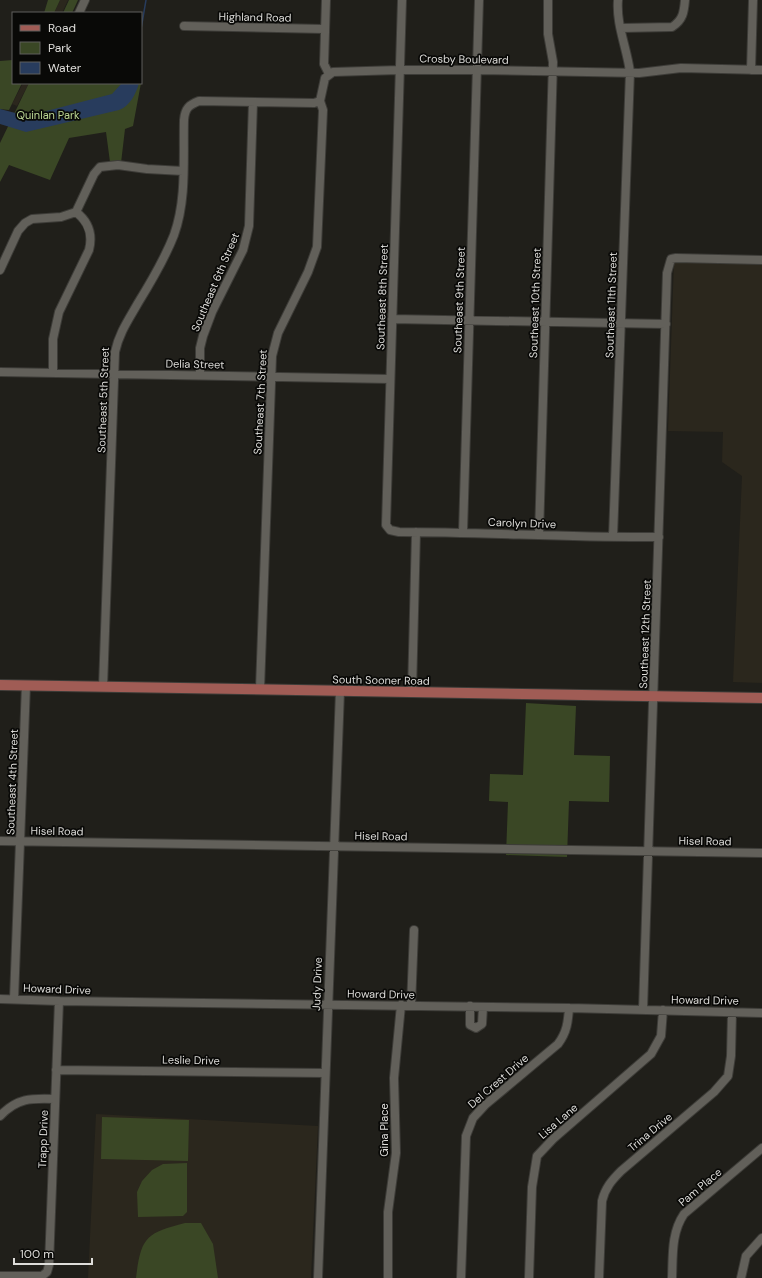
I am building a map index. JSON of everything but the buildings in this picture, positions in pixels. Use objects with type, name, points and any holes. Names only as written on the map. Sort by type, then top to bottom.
[{"type":"main road","name":"South Sooner Road","points":[[0,685],[762,698]]},
{"type":"street","points":[[81,12],[85,0]]},
{"type":"street","points":[[253,102],[314,103],[320,101],[323,83],[329,74],[324,64],[326,0]]},
{"type":"street","name":"Southeast 8th Street","points":[[386,525],[402,0]]},
{"type":"street","name":"Southeast 9th Street","points":[[463,532],[479,0]]},
{"type":"street","name":"Southeast 10th Street","points":[[539,535],[554,62],[548,23],[548,0]]},
{"type":"street","name":"Southeast 11th Street","points":[[613,537],[630,72],[628,54],[618,22],[618,0]]},
{"type":"street","points":[[621,28],[672,27],[679,23],[683,16],[685,0]]},
{"type":"street","points":[[751,70],[754,0]]},
{"type":"street","name":"Highland Road","points":[[184,26],[324,29]]},
{"type":"street","points":[[753,28],[762,28]]},
{"type":"street","name":"Crosby Boulevard","points":[[329,74],[333,72],[399,70],[644,73],[680,68],[762,70]]},
{"type":"street","name":"Southeast 5th Street","points":[[104,687],[115,352],[120,333],[149,285],[173,236],[181,209],[184,120],[185,112],[188,106],[199,101],[253,102]]},
{"type":"street","name":"Southeast 7th Street","points":[[260,689],[272,356],[278,333],[308,272],[317,247],[323,110],[320,101]]},
{"type":"street","name":"Southeast 6th Street","points":[[200,375],[200,348],[203,336],[212,312],[243,250],[250,226],[253,102]]},
{"type":"street","points":[[0,270],[18,231],[25,223],[32,219],[61,217],[76,212],[94,174],[100,168],[118,164],[147,169],[183,171]]},
{"type":"street","points":[[53,373],[53,339],[59,312],[89,250],[91,241],[88,224],[76,212]]},
{"type":"street","name":"Southeast 12th Street","points":[[643,1010],[667,273],[671,259],[762,260]]},
{"type":"street","points":[[392,319],[666,324]]},
{"type":"street","name":"Delia Street","points":[[0,372],[390,379]]},
{"type":"street","name":"Carolyn Drive","points":[[386,525],[390,530],[399,532],[463,532],[613,537],[659,536]]},
{"type":"street","points":[[412,692],[416,532]]},
{"type":"street","name":"Southeast 4th Street","points":[[14,999],[26,685]]},
{"type":"street","name":"Judy Drive","points":[[318,1278],[340,691]]},
{"type":"street","name":"Hisel Road","points":[[0,841],[334,847],[649,850],[762,853]]},
{"type":"street","points":[[411,1006],[414,930]]},
{"type":"street","name":"Howard Drive","points":[[0,998],[59,1001],[483,1006],[762,1013]]},
{"type":"street","name":"Trapp Drive","points":[[0,1276],[42,1276],[47,1272],[49,1265],[59,1001]]},
{"type":"street","name":"Gina Place","points":[[388,1278],[388,1212],[396,1153],[394,1078],[401,1005]]},
{"type":"street","points":[[470,1006],[470,1025],[476,1028],[482,1024],[483,1006]]},
{"type":"street","name":"Del Crest Drive","points":[[461,1278],[466,1136],[468,1127],[473,1118],[485,1105],[558,1044],[568,1026],[569,1008]]},
{"type":"street","name":"Lisa Lane","points":[[529,1278],[532,1187],[537,1156],[553,1139],[652,1054],[661,1036],[663,1010]]},
{"type":"street","name":"Trina Drive","points":[[599,1278],[602,1201],[604,1192],[616,1176],[714,1092],[728,1076],[731,1056],[732,1012]]},
{"type":"street","name":"Leslie Drive","points":[[56,1070],[325,1073]]},
{"type":"street","points":[[0,1116],[17,1102],[35,1099],[55,1099]]},
{"type":"street","name":"Pam Place","points":[[672,1278],[675,1232],[678,1223],[684,1214],[762,1148]]},
{"type":"street","points":[[741,1278],[746,1256],[762,1238]]},
{"type":"shaded area","points":[[60,0],[68,0],[62,12],[54,12]]},
{"type":"shaded area","points":[[22,84],[28,84],[17,106],[12,104]]},
{"type":"shaded area","points":[[674,261],[762,263],[762,683],[733,682],[742,476],[722,462],[723,432],[668,431]]},
{"type":"shaded area","points":[[96,1114],[318,1126],[311,1278],[88,1278]]},
{"type":"green space","points":[[48,0],[60,0],[54,12],[44,12]]},
{"type":"green space","points":[[69,0],[78,0],[72,12],[63,12]]},
{"type":"green space","points":[[12,60],[12,84],[22,84],[9,110],[0,109],[0,61]]},
{"type":"green space","name":"Quinlan Park","points":[[29,84],[141,84],[133,126],[125,129],[121,163],[110,162],[106,132],[69,138],[50,180],[9,165],[0,182],[0,143]]},
{"type":"green space","points":[[526,703],[576,706],[574,755],[610,756],[609,802],[569,801],[567,857],[506,855],[508,802],[489,801],[490,774],[523,775]]},
{"type":"green space","points":[[102,1117],[189,1120],[188,1161],[101,1159]]},
{"type":"green space","points":[[187,1163],[187,1212],[183,1216],[138,1217],[137,1192],[142,1181],[152,1170],[163,1164]]},
{"type":"green space","points":[[185,1223],[201,1223],[213,1244],[218,1278],[136,1278],[140,1254],[143,1245],[148,1239],[162,1230]]},
{"type":"water","points":[[121,84],[139,84],[132,99],[126,106],[119,110],[26,132],[0,124],[0,109],[27,116],[112,94]]},
{"type":"waterway","points":[[142,23],[146,0]]}]
